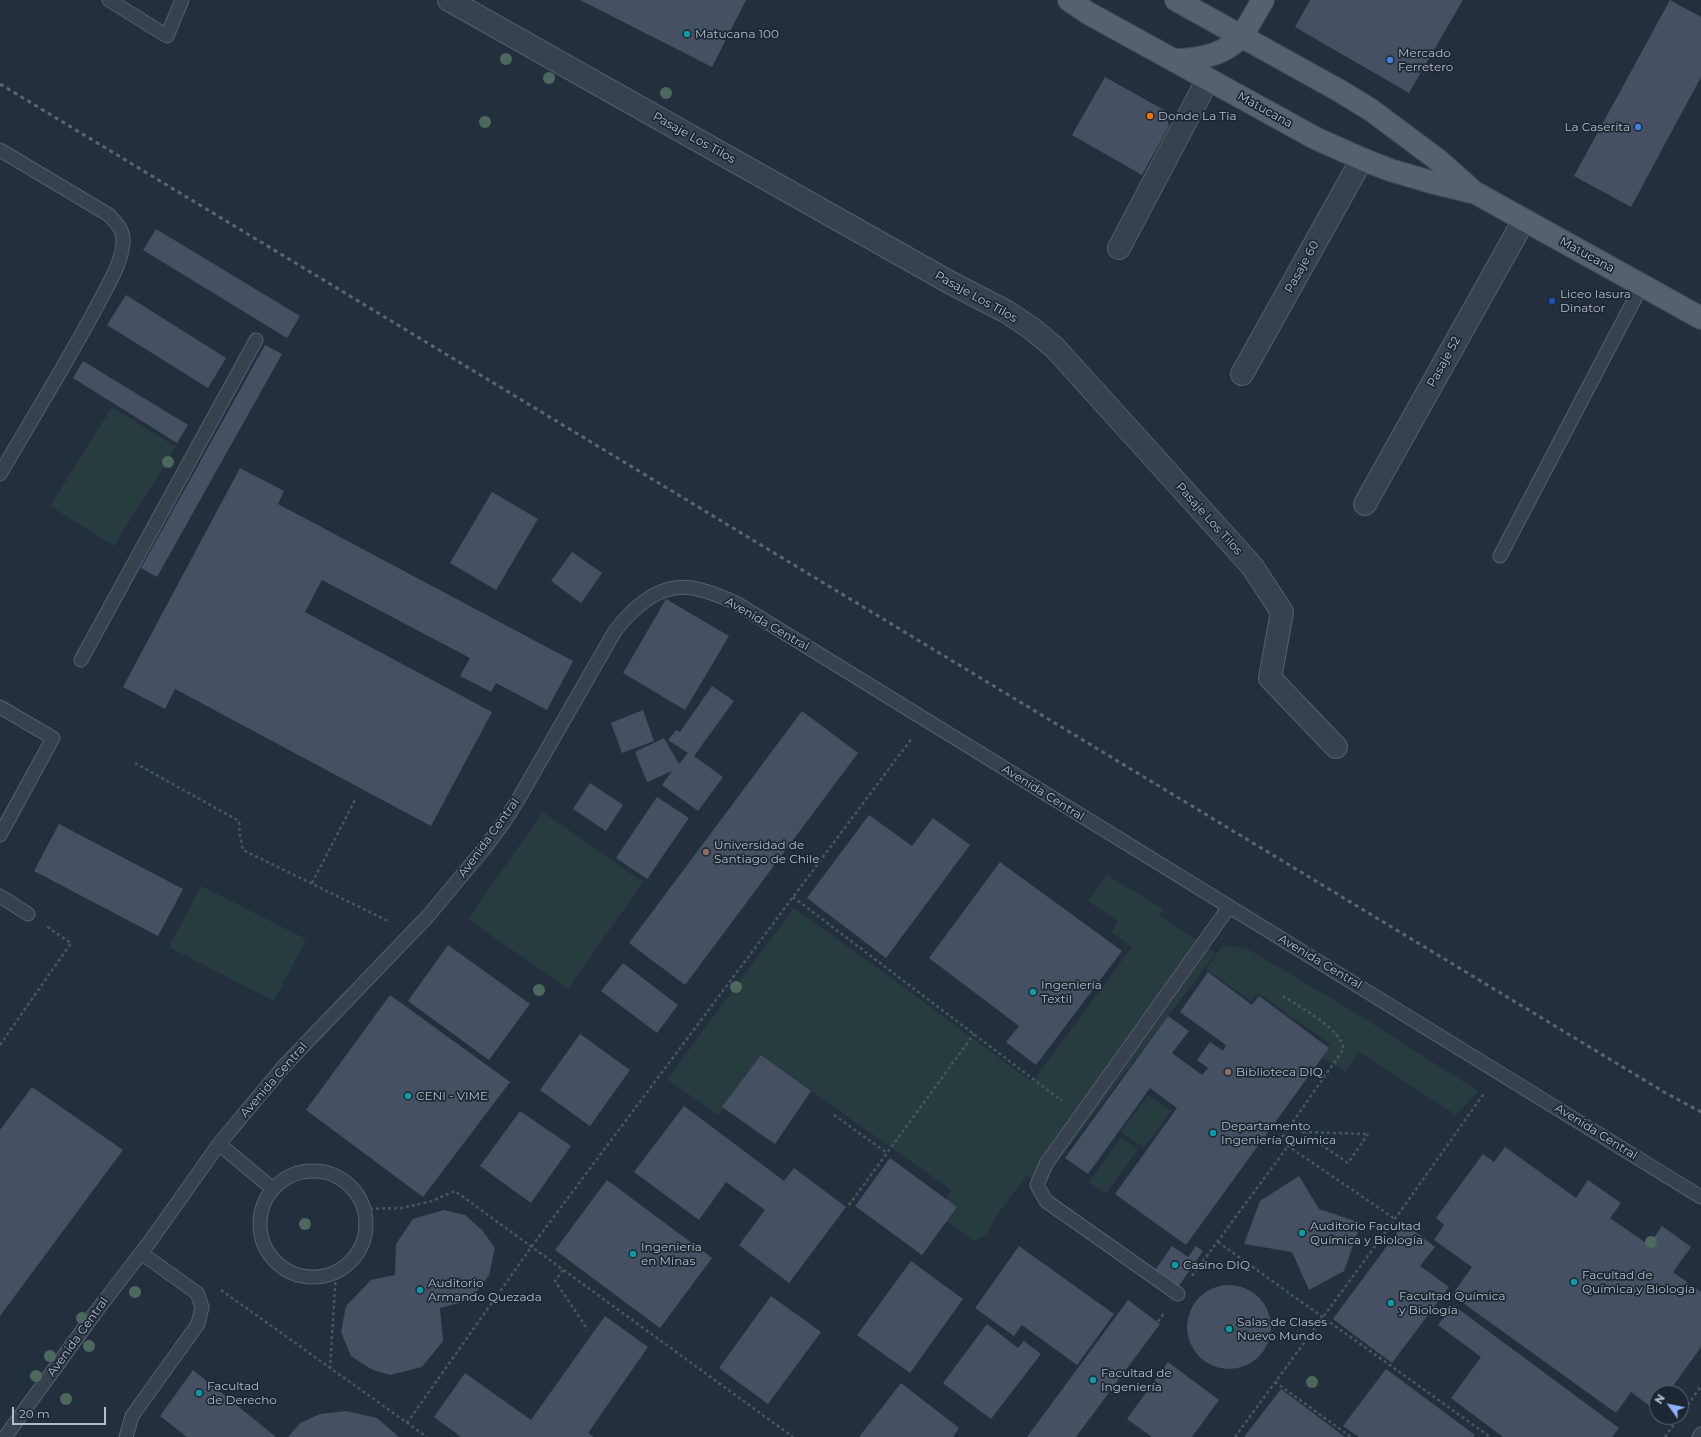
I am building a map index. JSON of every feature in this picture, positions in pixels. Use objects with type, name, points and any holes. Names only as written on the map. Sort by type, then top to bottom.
[{"type":"main road","name":"Matucana","points":[[1069,0],[1088,13],[1315,138],[1362,159],[1431,182],[1474,192]]},
{"type":"main road","name":"Matucana","points":[[1176,0],[1371,110],[1438,160],[1474,192],[1701,318]]},
{"type":"main road","points":[[1173,60],[1196,59],[1217,53],[1230,45],[1241,36],[1263,0]]},
{"type":"street","name":"Pasaje Los Tilos","points":[[449,0],[951,283],[1007,312],[1031,328],[1056,348],[1252,566],[1282,612],[1270,678],[1336,747]]},
{"type":"street","points":[[1119,248],[1208,79]]},
{"type":"street","name":"Pasaje 60","points":[[1242,374],[1362,159]]},
{"type":"street","name":"Pasaje 52","points":[[1365,504],[1524,220]]},
{"type":"lane","points":[[109,0],[167,36],[182,0]]},
{"type":"lane","points":[[0,150],[108,215],[122,232],[123,244],[111,279],[82,335],[0,474]]},
{"type":"lane","points":[[1500,556],[1642,285]]},
{"type":"lane","points":[[81,660],[256,340]]},
{"type":"lane","name":"Avenida Central","points":[[5,1437],[95,1313],[141,1253],[219,1144],[284,1066],[412,933],[460,879],[504,822],[615,631],[637,606],[649,597],[660,592],[680,587],[701,590],[736,603],[1701,1197]]},
{"type":"lane","points":[[0,707],[53,738],[0,835]]},
{"type":"lane","points":[[0,896],[28,914]]},
{"type":"lane","points":[[1178,1294],[1046,1201],[1040,1193],[1037,1185],[1046,1164],[1229,907]]},
{"type":"lane","points":[[219,1144],[273,1189]]},
{"type":"lane","points":[[301,1172],[317,1172],[332,1175],[346,1183],[357,1195],[364,1209],[365,1228],[361,1245],[351,1260],[336,1272],[319,1277],[301,1276],[284,1269],[270,1256],[262,1240],[260,1222],[264,1204],[273,1189],[286,1179],[301,1172]]},
{"type":"lane","points":[[126,1437],[132,1416],[198,1324],[202,1306],[196,1293],[141,1253]]},
{"type":"path","points":[[407,1424],[532,1246],[925,720]]},
{"type":"path","points":[[135,763],[238,821],[243,850],[412,933]]},
{"type":"path","points":[[312,883],[355,800]]},
{"type":"path","points":[[793,897],[1081,1115]]},
{"type":"path","points":[[0,1045],[71,943],[28,914]]},
{"type":"path","points":[[1283,996],[1331,1028],[1343,1043],[1343,1050],[1283,1136],[1288,1146],[1395,1219]]},
{"type":"path","points":[[849,1205],[974,1034]]},
{"type":"path","points":[[1235,1437],[1395,1219],[1500,1072]]},
{"type":"path","points":[[834,1115],[888,1153]]},
{"type":"path","points":[[1291,1124],[1301,1132],[1348,1163],[1368,1134],[1301,1132]]},
{"type":"path","points":[[364,1209],[402,1208],[432,1201],[455,1191],[793,1437]]},
{"type":"path","points":[[1218,1242],[1490,1437]]},
{"type":"path","points":[[563,1270],[555,1281],[588,1330]]},
{"type":"path","points":[[330,1369],[336,1272]]},
{"type":"path","points":[[215,1286],[427,1437]]},
{"type":"path","points":[[1275,1382],[1351,1437]]},
{"type":"path","points":[[1689,1403],[1701,1386]]},
{"type":"path","points":[[1665,1437],[1674,1425]]},
{"type":"green space","points":[[112,407],[176,447],[114,546],[50,506]]},
{"type":"green space","points":[[543,812],[643,882],[568,989],[468,919]]},
{"type":"green space","points":[[1107,875],[1163,909],[1159,915],[1216,953],[1040,1185],[1027,1175],[997,1215],[987,1234],[974,1241],[944,1219],[945,1201],[951,1190],[761,1055],[718,1115],[667,1079],[794,908],[1032,1082],[1132,947],[1111,932],[1118,921],[1088,901]]},
{"type":"green space","points":[[201,886],[306,939],[274,1001],[169,947]]},
{"type":"green space","points":[[1223,945],[1247,949],[1351,1010],[1478,1091],[1456,1115],[1359,1052],[1345,1072],[1321,1057],[1330,1044],[1258,993],[1251,1001],[1206,969]]},
{"type":"green space","points":[[1148,1095],[1171,1111],[1144,1148],[1121,1132]]},
{"type":"green space","points":[[1121,1137],[1138,1149],[1106,1194],[1089,1182]]},
{"type":"building","name":"Matucana 100","points":[[580,0],[746,0],[712,67]]},
{"type":"building","name":"Mercado Ferretero","points":[[1310,0],[1463,0],[1409,93],[1295,27]]},
{"type":"building","name":"La Caserita","points":[[1670,0],[1701,17],[1701,77],[1631,207],[1574,176]]},
{"type":"building","points":[[1105,77],[1164,110],[1169,126],[1142,175],[1072,135]]},
{"type":"building","points":[[156,229],[300,316],[287,338],[143,250]]},
{"type":"building","points":[[126,295],[226,358],[208,388],[107,325]]},
{"type":"building","points":[[265,345],[282,354],[157,577],[141,568]]},
{"type":"building","points":[[83,361],[188,425],[177,443],[73,378]]},
{"type":"building","points":[[240,468],[284,491],[278,504],[573,661],[547,710],[496,683],[491,692],[460,676],[470,658],[322,580],[305,612],[492,712],[431,826],[175,689],[165,709],[123,687]]},
{"type":"building","points":[[492,492],[538,519],[496,590],[450,563]]},
{"type":"building","points":[[572,552],[602,573],[581,603],[551,581]]},
{"type":"building","points":[[666,599],[729,636],[685,710],[623,673]]},
{"type":"building","points":[[712,686],[734,701],[694,756],[723,777],[698,811],[662,785],[672,771],[647,782],[635,752],[664,738],[679,764],[688,753],[668,740],[676,730],[680,732]]},
{"type":"building","points":[[643,710],[654,741],[622,753],[611,723]]},
{"type":"building","points":[[802,711],[858,753],[685,985],[629,943]]},
{"type":"building","points":[[590,783],[623,805],[606,831],[573,809]]},
{"type":"building","points":[[657,797],[689,818],[647,879],[616,858]]},
{"type":"building","points":[[869,815],[912,846],[933,818],[970,845],[886,958],[807,898]]},
{"type":"building","points":[[59,824],[183,889],[158,936],[34,871]]},
{"type":"building","name":"Ingeniería Textil","points":[[1000,862],[1122,951],[1036,1065],[1006,1042],[1019,1026],[929,958]]},
{"type":"building","points":[[448,945],[530,1004],[489,1060],[408,1001]]},
{"type":"building","points":[[623,963],[678,1005],[657,1033],[601,991]]},
{"type":"building","name":"Departamento Ingeniería Química","points":[[1208,972],[1252,1005],[1259,996],[1329,1048],[1186,1245],[1115,1194],[1177,1108],[1150,1088],[1088,1174],[1065,1158],[1168,1016],[1189,1031],[1172,1053],[1202,1075],[1208,1068],[1197,1060],[1210,1042],[1223,1051],[1226,1045],[1180,1012]]},
{"type":"building","name":"CENI - VIME","points":[[390,995],[510,1082],[423,1197],[306,1110]]},
{"type":"building","points":[[580,1034],[630,1070],[590,1126],[540,1090]]},
{"type":"building","points":[[761,1055],[811,1091],[775,1144],[722,1107]]},
{"type":"building","points":[[32,1087],[123,1150],[0,1316],[0,1130]]},
{"type":"building","points":[[684,1106],[784,1181],[794,1168],[846,1207],[789,1283],[739,1245],[765,1210],[726,1182],[699,1220],[634,1172]]},
{"type":"building","points":[[520,1111],[571,1146],[531,1203],[480,1166]]},
{"type":"building","name":"Facultad de Química y Biología","points":[[1505,1147],[1576,1198],[1588,1180],[1621,1203],[1610,1218],[1649,1245],[1662,1226],[1691,1247],[1673,1272],[1701,1292],[1701,1347],[1674,1385],[1649,1385],[1649,1406],[1631,1392],[1616,1413],[1452,1295],[1472,1267],[1434,1240],[1444,1225],[1436,1218],[1483,1154],[1494,1162]]},
{"type":"building","points":[[890,1158],[957,1207],[922,1255],[855,1206]]},
{"type":"building","name":"Auditorio Facultad Química y Biología","points":[[1299,1176],[1319,1209],[1361,1223],[1344,1271],[1309,1290],[1292,1252],[1244,1244],[1260,1201]]},
{"type":"building","name":"Ingeniería en Minas","points":[[607,1180],[712,1258],[660,1328],[555,1250]]},
{"type":"building","name":"Auditorio Armando Quezada","points":[[444,1210],[465,1215],[482,1230],[495,1248],[489,1275],[471,1300],[440,1308],[443,1341],[422,1367],[390,1375],[371,1369],[351,1356],[341,1332],[346,1306],[371,1280],[395,1275],[396,1244],[413,1219]]},
{"type":"building","name":"Facultad Química y Biología","points":[[1404,1223],[1435,1247],[1420,1266],[1449,1287],[1392,1363],[1333,1319]]},
{"type":"building","points":[[1019,1246],[1114,1314],[1077,1365],[1022,1325],[1014,1336],[975,1308]]},
{"type":"building","name":"Casino DIQ","points":[[1172,1246],[1188,1257],[1196,1246],[1203,1251],[1176,1290],[1153,1273]]},
{"type":"building","points":[[911,1261],[963,1299],[910,1373],[857,1335]]},
{"type":"building","name":"Salas de Clases Nuevo Mundo","points":[[1221,1285],[1237,1285],[1253,1292],[1264,1303],[1271,1319],[1271,1335],[1268,1343],[1259,1357],[1253,1362],[1237,1369],[1221,1369],[1205,1362],[1194,1351],[1187,1335],[1187,1319],[1194,1303],[1205,1292]]},
{"type":"building","points":[[771,1296],[821,1332],[768,1404],[719,1368]]},
{"type":"building","name":"Facultad de Ingeniería","points":[[1128,1300],[1160,1324],[1076,1437],[1027,1437]]},
{"type":"building","points":[[1453,1305],[1619,1428],[1612,1437],[1503,1437],[1451,1398],[1481,1357],[1438,1325]]},
{"type":"building","points":[[605,1316],[648,1347],[588,1433],[594,1437],[461,1437],[434,1417],[465,1373],[531,1420]]},
{"type":"building","points":[[987,1324],[1018,1348],[1024,1341],[1041,1354],[991,1419],[943,1383]]},
{"type":"building","points":[[1168,1362],[1219,1400],[1192,1437],[1152,1437],[1127,1419]]},
{"type":"building","points":[[1386,1369],[1475,1435],[1473,1437],[1359,1437],[1343,1426]]},
{"type":"building","name":"Facultad de Derecho","points":[[193,1370],[276,1437],[187,1437],[160,1416]]},
{"type":"building","points":[[901,1383],[959,1428],[953,1437],[859,1437]]},
{"type":"building","points":[[1281,1389],[1345,1437],[1244,1437]]},
{"type":"building","name":"Facultad de Derecho","points":[[346,1411],[377,1418],[399,1437],[288,1437],[300,1423],[320,1414]]},
{"type":"railway","points":[[0,84],[1664,1092],[1701,1112]]},
{"type":"place","name":"Matucana 100","points":[[687,34]]},
{"type":"place","name":"Mercado Ferretero","points":[[1390,60]]},
{"type":"place","name":"Donde La Tia","points":[[1150,116]]},
{"type":"place","name":"La Caserita","points":[[1638,127]]},
{"type":"place","name":"Liceo Iasura Dinator","points":[[1552,301]]},
{"type":"place","name":"Universidad de Santiago de Chile","points":[[706,852]]},
{"type":"place","name":"Ingeniería Textil","points":[[1033,992]]},
{"type":"place","name":"Biblioteca DIQ","points":[[1228,1072]]},
{"type":"place","name":"CENI - VIME","points":[[408,1096]]},
{"type":"place","name":"Departamento Ingeniería Química","points":[[1213,1133]]},
{"type":"place","name":"Auditorio Facultad Química y Biología","points":[[1302,1233]]},
{"type":"place","name":"Ingeniería en Minas","points":[[633,1254]]},
{"type":"place","name":"Casino DIQ","points":[[1175,1265]]},
{"type":"place","name":"Facultad de Química y Biología","points":[[1574,1282]]},
{"type":"place","name":"Auditorio Armando Quezada","points":[[420,1290]]},
{"type":"place","name":"Facultad Química y Biología","points":[[1391,1303]]},
{"type":"place","name":"Salas de Clases Nuevo Mundo","points":[[1229,1329]]},
{"type":"place","name":"Facultad de Ingeniería","points":[[1093,1380]]},
{"type":"place","name":"Facultad de Derecho","points":[[199,1393]]}]
